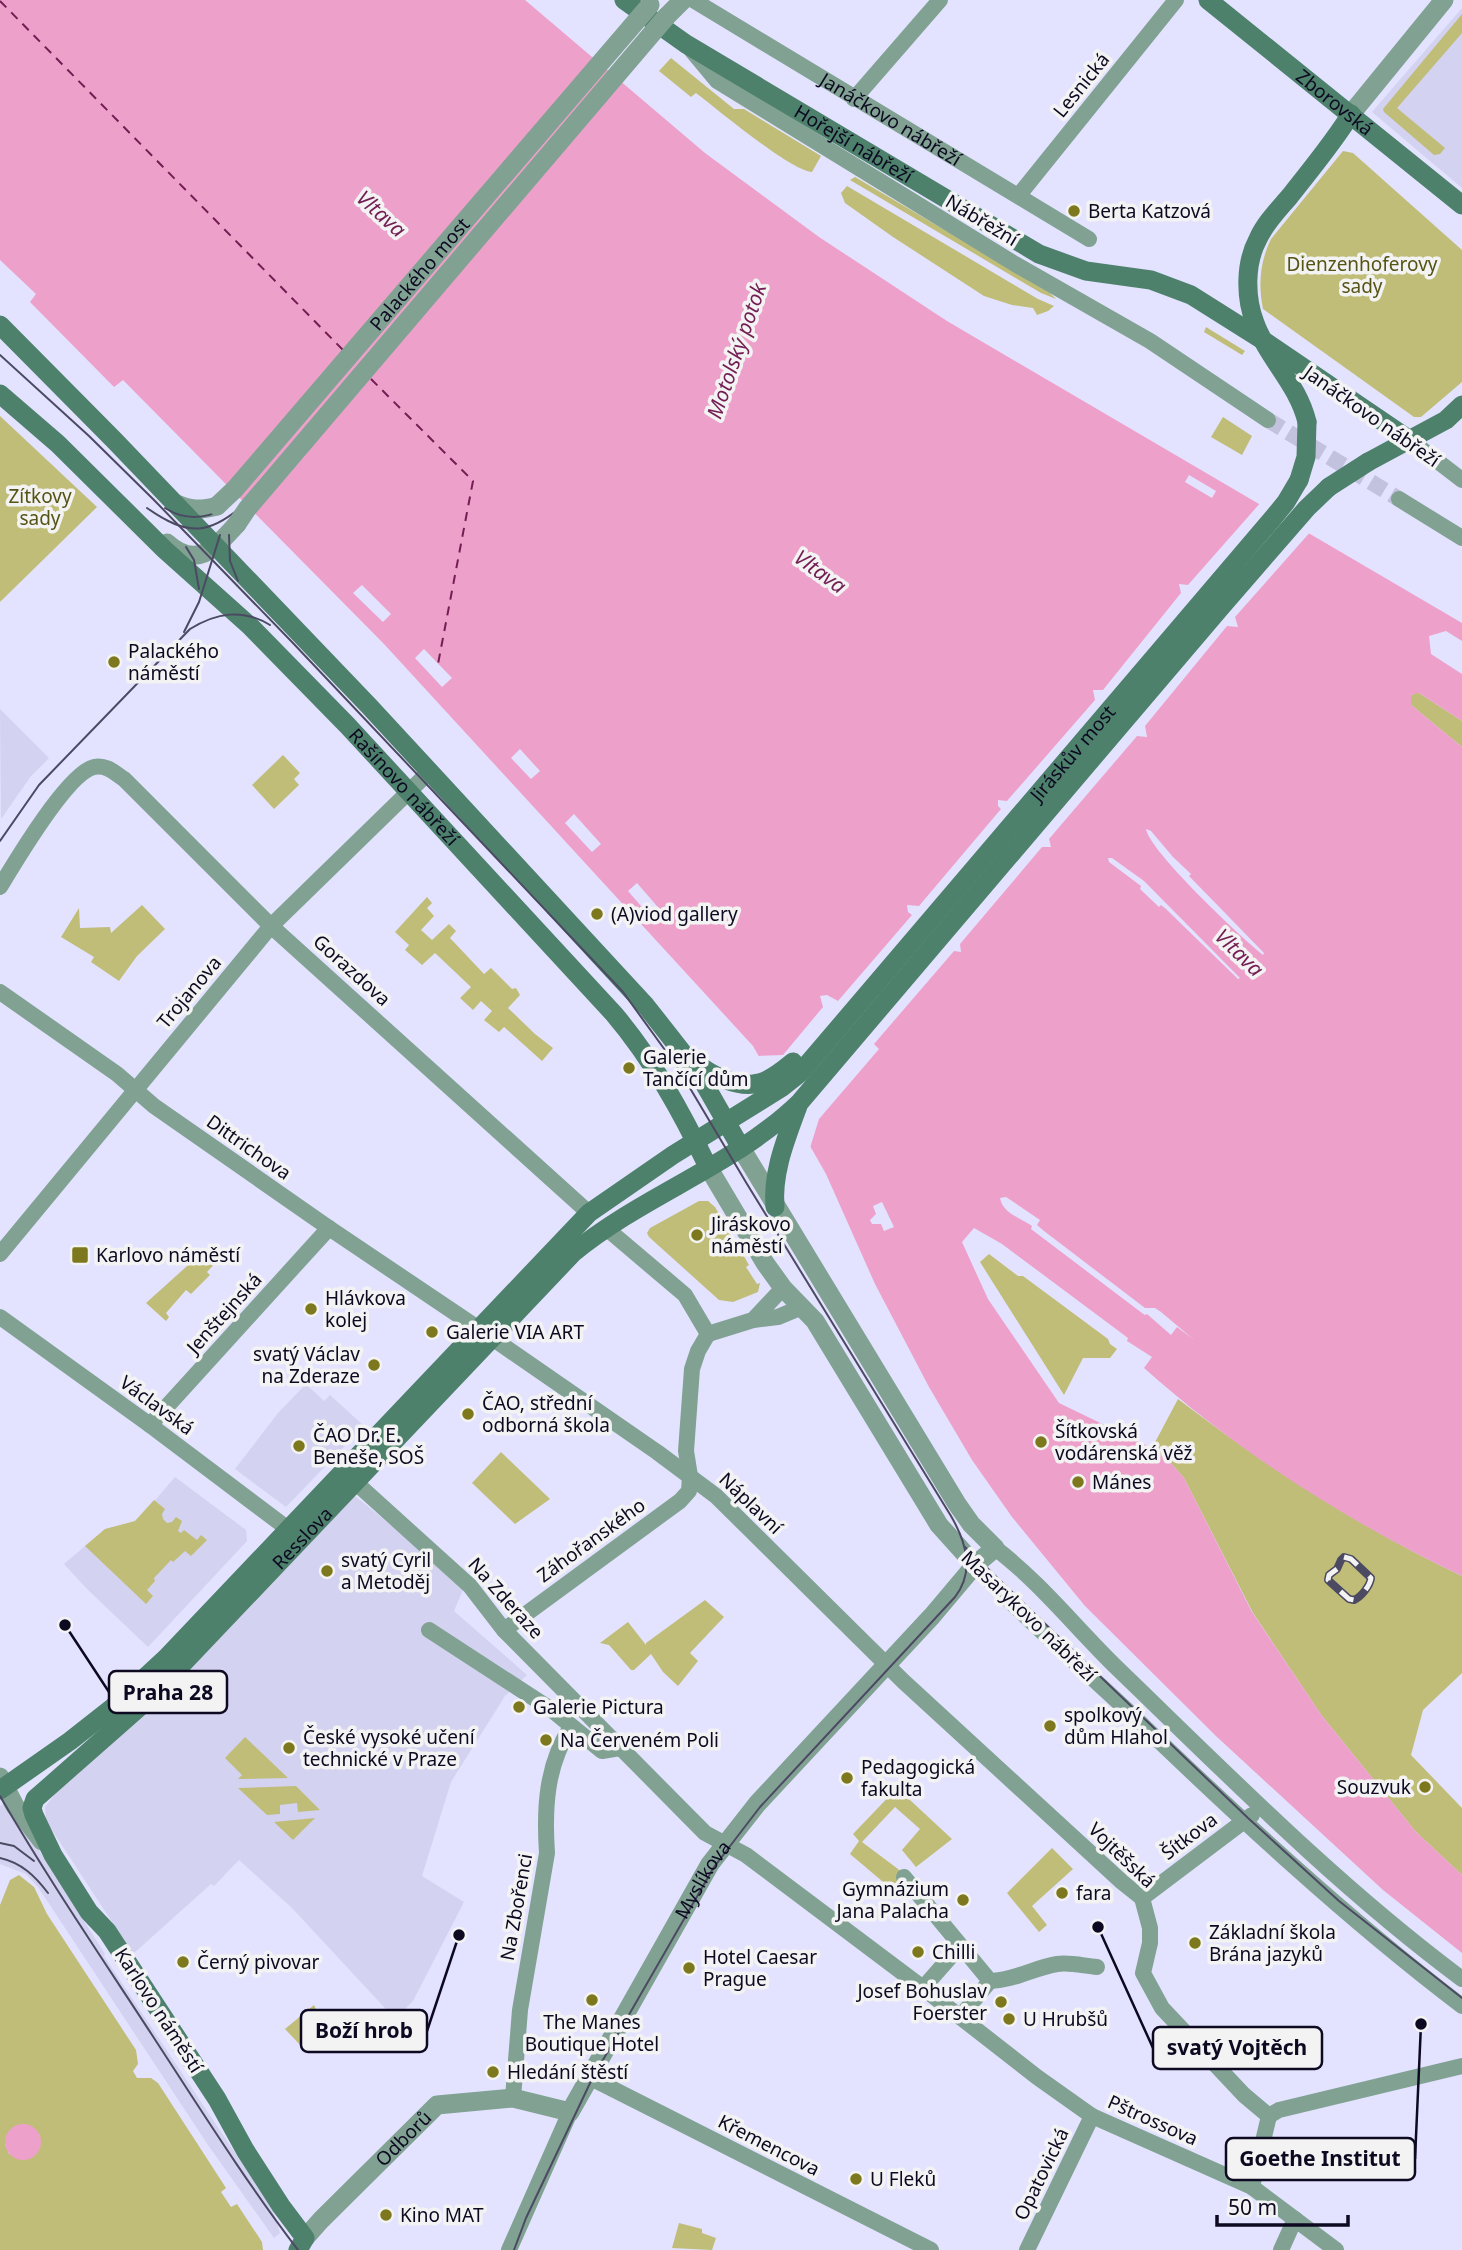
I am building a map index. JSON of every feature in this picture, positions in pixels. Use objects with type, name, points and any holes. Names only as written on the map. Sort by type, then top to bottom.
[{"type":"main road","name":"Hořejší nábřeží","points":[[624,0],[686,44],[1039,254],[1092,272]]},
{"type":"main road","name":"Zborovská","points":[[1208,0],[1462,205]]},
{"type":"main road","points":[[1264,341],[1255,323],[1249,294],[1249,266],[1253,250],[1265,227],[1337,138],[1351,114]]},
{"type":"main road","name":"Janáčkovo nábřeží","points":[[1092,272],[1151,280],[1204,302],[1410,440]]},
{"type":"main road","name":"Rašínovo nábřeží","points":[[0,325],[114,439],[369,706],[428,773],[646,1006],[682,1049],[727,1122]]},
{"type":"main road","name":"Jiráskův most","points":[[727,1122],[800,1073],[1286,502],[1304,465],[1308,441],[1307,422],[1297,392],[1264,341]]},
{"type":"main road","name":"Rašínovo nábřeží","points":[[0,394],[77,461],[165,550],[251,626],[347,725],[628,1030],[676,1103],[696,1141]]},
{"type":"main road","points":[[1410,440],[1446,420],[1462,405]]},
{"type":"main road","name":"Jiráskův most","points":[[741,1148],[760,1136],[800,1102],[1307,508],[1329,487],[1368,461],[1410,440]]},
{"type":"main road","points":[[682,1049],[708,1072],[737,1082],[756,1084],[765,1081],[840,1026]]},
{"type":"main road","points":[[775,1207],[777,1169],[800,1102]]},
{"type":"main road","points":[[589,1213],[727,1122]]},
{"type":"main road","name":"Masarykovo nábřeží","points":[[727,1122],[741,1148]]},
{"type":"main road","name":"Masarykovo nábřeží","points":[[696,1141],[708,1167]]},
{"type":"main road","points":[[606,1228],[741,1148]]},
{"type":"main road","name":"Resslova","points":[[53,1855],[33,1812],[37,1796],[152,1696],[355,1482],[589,1213]]},
{"type":"main road","name":"Resslova","points":[[2,1785],[70,1741],[115,1706],[166,1658],[288,1529],[485,1333],[573,1253],[606,1228]]},
{"type":"main road","name":"Karlovo náměstí","points":[[53,1855],[89,1912],[107,1931],[217,2099],[259,2172],[307,2246]]},
{"type":"street","points":[[854,99],[940,0]]},
{"type":"street","name":"Lesnická","points":[[1019,195],[1176,0]]},
{"type":"street","points":[[1351,114],[1444,0]]},
{"type":"street","name":"Janáčkovo nábřeží","points":[[673,4],[854,99],[1089,239]]},
{"type":"street","name":"Palackého most","points":[[174,503],[190,510],[204,510],[217,506],[235,489],[673,4]]},
{"type":"street","name":"Palackého most","points":[[215,547],[236,532],[247,509],[673,4]]},
{"type":"street","name":"Nábřežní","points":[[686,44],[718,81],[1015,264],[1150,341],[1268,419]]},
{"type":"street","name":"Janáčkovo nábřeží","points":[[1410,440],[1462,481]]},
{"type":"street","name":"Rašínovo nábřeží","points":[[77,461],[179,554],[194,556],[215,547]]},
{"type":"street","points":[[1399,499],[1462,538]]},
{"type":"street","points":[[236,532],[236,557],[242,574]]},
{"type":"street","name":"Gorazdova","points":[[0,887],[59,797],[87,769],[98,766],[111,770],[124,779],[271,926],[589,1213]]},
{"type":"street","name":"Trojanova","points":[[0,1254],[271,926],[428,773]]},
{"type":"street","name":"Dittrichova","points":[[0,992],[330,1228],[690,1476]]},
{"type":"street","name":"Masarykovo nábřeží","points":[[741,1148],[971,1524],[1261,1807],[1349,1888],[1462,1979]]},
{"type":"street","name":"Masarykovo nábřeží","points":[[708,1167],[765,1264],[783,1288],[815,1321],[939,1525],[975,1565],[1244,1822],[1352,1918],[1462,2006]]},
{"type":"street","name":"Jenštejnská","points":[[150,1425],[330,1228]]},
{"type":"street","points":[[606,1228],[685,1296],[708,1334],[753,1320],[778,1317],[802,1307]]},
{"type":"street","points":[[753,1320],[783,1288]]},
{"type":"street","name":"Václavská","points":[[0,1317],[288,1529]]},
{"type":"street","name":"Náplavní","points":[[708,1334],[698,1351],[692,1370],[686,1451],[690,1476],[716,1496],[887,1665]]},
{"type":"street","name":"Záhořanského","points":[[504,1630],[680,1501],[689,1491],[690,1476]]},
{"type":"street","name":"Na Zderaze","points":[[355,1482],[470,1586],[504,1630],[701,1830],[725,1843]]},
{"type":"street","name":"Myslíkova","points":[[509,2250],[570,2112],[710,1864],[757,1804],[887,1665],[975,1565],[995,1548]]},
{"type":"street","points":[[429,1630],[552,1710],[602,1751],[620,1748]]},
{"type":"street","name":"Vojtěšská","points":[[887,1665],[1142,1898],[1150,1928],[1150,1943],[1143,1973],[1153,1995],[1244,2095],[1269,2116]]},
{"type":"street","name":"Na Zbořenci","points":[[513,2098],[520,2010],[547,1853],[545,1829],[552,1764],[571,1727]]},
{"type":"street","name":"Karlovo náměstí","points":[[2,1785],[53,1855]]},
{"type":"street","name":"Šítkova","points":[[1142,1898],[1261,1807]]},
{"type":"street","name":"Pštrossova","points":[[725,1843],[746,1855],[1092,2116],[1252,2187],[1336,2250]]},
{"type":"street","points":[[904,1877],[990,1981]]},
{"type":"street","points":[[923,1987],[960,1946]]},
{"type":"street","points":[[960,2017],[990,1981],[1009,1980],[1066,1963],[1097,1967]]},
{"type":"street","points":[[1252,2187],[1269,2116],[1279,2110],[1452,2071],[1462,2066]]},
{"type":"street","name":"Křemencova","points":[[589,2077],[931,2250]]},
{"type":"street","name":"Odborů","points":[[307,2246],[437,2105],[513,2098],[570,2112]]},
{"type":"street","name":"Opatovická","points":[[1027,2250],[1092,2116]]},
{"type":"street","points":[[1281,2250],[1295,2219]]},
{"type":"shaded area","points":[[1462,8],[1462,188],[1372,112]]},
{"type":"shaded area","points":[[0,709],[49,758],[31,776],[1,819]]},
{"type":"shaded area","name":"ČAO Dr. E. Beneše, SOŠ","points":[[306,1384],[324,1401],[330,1395],[364,1426],[286,1507],[235,1469],[278,1413]]},
{"type":"shaded area","points":[[175,1477],[246,1530],[247,1541],[148,1647],[64,1564],[105,1529],[129,1524],[140,1518]]},
{"type":"shaded area","name":"České vysoké učení technické v Praze","points":[[355,1496],[465,1585],[454,1611],[527,1675],[505,1696],[451,1782],[422,1876],[464,1902],[413,2001],[395,2019],[293,1909],[239,1860],[214,1886],[211,1884],[133,1954],[46,1821],[45,1807],[61,1786],[147,1714]]},
{"type":"shaded area","points":[[8,1801],[104,1956],[273,2210],[280,2233],[274,2238],[208,2145],[38,1887],[26,1874],[0,1864],[0,1806]]},
{"type":"green space","points":[[1462,14],[1462,33],[1397,108],[1445,148],[1440,154],[1434,155],[1383,109]]},
{"type":"green space","points":[[671,58],[734,109],[744,109],[821,156],[812,172],[772,151],[696,93],[691,97],[659,71]]},
{"type":"green space","name":"Dienzenhoferovy sady","points":[[1343,151],[1353,153],[1462,250],[1462,382],[1421,417],[1414,417],[1263,309],[1261,273],[1271,239]]},
{"type":"green space","points":[[855,177],[1048,291],[1056,299],[1041,293],[850,180]]},
{"type":"green space","points":[[847,186],[1054,306],[1037,315],[1033,308],[984,296],[845,203],[841,193]]},
{"type":"green space","points":[[1206,327],[1245,351],[1242,355],[1204,332]]},
{"type":"green space","name":"Zítkovy sady","points":[[0,416],[97,507],[0,602]]},
{"type":"green space","points":[[1223,417],[1252,436],[1242,455],[1211,437]]},
{"type":"green space","points":[[1415,693],[1462,721],[1462,747],[1411,705],[1410,696]]},
{"type":"green space","points":[[283,755],[300,773],[294,779],[299,785],[274,809],[252,785]]},
{"type":"green space","points":[[427,897],[432,903],[427,908],[434,916],[421,930],[432,940],[449,924],[456,931],[450,938],[484,974],[491,968],[512,989],[516,988],[520,995],[508,1008],[553,1048],[542,1061],[504,1027],[499,1032],[484,1020],[492,1011],[481,1001],[473,1010],[460,998],[471,987],[435,953],[422,965],[405,950],[409,945],[395,932]]},
{"type":"green space","points":[[142,905],[165,929],[137,956],[119,981],[91,962],[94,957],[61,937],[79,908],[80,928],[110,927],[111,933]]},
{"type":"green space","points":[[699,1201],[708,1201],[715,1207],[749,1265],[746,1267],[757,1284],[760,1283],[758,1292],[733,1302],[719,1300],[649,1237],[647,1233],[650,1228]]},
{"type":"green space","points":[[206,1249],[218,1260],[207,1272],[210,1275],[191,1294],[186,1290],[166,1313],[169,1317],[166,1321],[146,1303]]},
{"type":"green space","points":[[989,1254],[1108,1339],[1117,1349],[1110,1358],[1083,1358],[1064,1395],[980,1262]]},
{"type":"green space","points":[[1178,1399],[1246,1449],[1351,1517],[1462,1576],[1462,1673],[1423,1710],[1411,1755],[1462,1808],[1462,1875],[1416,1832],[1322,1716],[1253,1613],[1184,1478],[1168,1460],[1152,1448]]},
{"type":"green space","points":[[501,1452],[550,1499],[515,1524],[472,1483]]},
{"type":"green space","points":[[154,1500],[165,1509],[162,1514],[167,1523],[176,1517],[182,1521],[178,1531],[181,1533],[184,1530],[197,1540],[201,1535],[207,1540],[191,1556],[185,1551],[173,1562],[171,1560],[147,1590],[153,1596],[146,1604],[85,1546],[105,1529],[135,1521]]},
{"type":"green space","points":[[705,1600],[724,1617],[690,1653],[698,1661],[678,1686],[663,1672],[651,1654],[631,1670],[609,1645],[600,1643],[628,1622],[646,1645]]},
{"type":"green space","points":[[245,1737],[288,1778],[238,1779],[242,1775],[225,1758]]},
{"type":"green space","points":[[296,1786],[320,1810],[298,1812],[297,1803],[280,1805],[280,1814],[267,1815],[238,1788]]},
{"type":"green space","points":[[897,1788],[952,1839],[916,1867],[902,1850],[920,1829],[895,1807],[862,1842],[902,1872],[904,1876],[894,1888],[850,1854],[859,1841],[853,1834]]},
{"type":"green space","points":[[315,1818],[293,1840],[274,1822]]},
{"type":"green space","points":[[1052,1848],[1073,1869],[1032,1906],[1047,1925],[1039,1932],[1007,1893]]},
{"type":"green space","points":[[19,1875],[34,1887],[47,1914],[136,2050],[138,2064],[133,2071],[137,2078],[151,2078],[158,2083],[226,2188],[221,2192],[231,2207],[237,2204],[262,2242],[263,2250],[0,2250],[0,1905],[10,1880]],"holes":[[[32,2127],[40,2136],[9,2154],[5,2144]]]},
{"type":"green space","points":[[314,2005],[322,2030],[305,2050],[285,2029]]},
{"type":"green space","points":[[679,2223],[702,2229],[702,2233],[716,2238],[712,2250],[672,2248]]},
{"type":"water","points":[[0,0],[525,0],[705,153],[819,237],[947,321],[1462,623],[1462,641],[1446,631],[1429,636],[1431,654],[1462,674],[1462,721],[1419,693],[1411,695],[1411,705],[1462,747],[1462,1576],[1336,1509],[1217,1428],[1144,1368],[1152,1357],[1127,1341],[1128,1338],[1002,1244],[974,1228],[962,1242],[988,1299],[1059,1403],[1152,1448],[1168,1460],[1184,1478],[1252,1612],[1322,1716],[1416,1832],[1462,1875],[1462,1953],[1383,1890],[1217,1737],[1085,1606],[1012,1517],[972,1460],[929,1387],[875,1284],[826,1174],[753,1046],[384,644],[123,380],[114,387],[30,302],[36,294],[0,260]],"holes":[[[1146,829],[1151,831],[1191,874],[1189,876],[1263,955],[1179,874],[1151,840]],[[1108,858],[1112,858],[1144,881],[1240,978],[1166,909],[1161,905],[1159,907],[1140,889],[1141,886],[1109,862]],[[1006,1197],[1040,1220],[1037,1225],[1044,1231],[1145,1308],[1155,1308],[1161,1312],[1193,1339],[1177,1327],[1171,1335],[1147,1314],[1142,1313],[1031,1229],[1032,1226],[1008,1212],[1000,1198]]]},
{"type":"water","points":[[23,2124],[36,2129],[41,2142],[36,2155],[23,2160],[10,2155],[5,2142],[10,2129]]},
{"type":"pier","points":[[1189,475],[1216,491],[1212,498],[1185,482]]},
{"type":"pier","points":[[1262,501],[1312,530],[1235,617],[1238,627],[1227,626],[1145,726],[1147,737],[1137,736],[1049,839],[1051,847],[1042,847],[960,944],[961,952],[954,951],[874,1044],[879,1049],[819,1119],[809,1151],[755,1056],[783,1055],[823,1007],[820,996],[827,995],[838,1001],[912,915],[908,912],[907,905],[919,906],[1001,809],[998,800],[1007,801],[1095,700],[1093,690],[1103,690],[1181,593],[1179,584],[1188,585]]},
{"type":"pier","points":[[362,585],[391,614],[383,622],[353,593]]},
{"type":"pier","points":[[424,649],[452,678],[442,687],[415,658]]},
{"type":"pier","points":[[520,749],[540,771],[531,779],[511,758]]},
{"type":"pier","points":[[574,814],[601,844],[592,852],[565,823]]},
{"type":"pier","points":[[637,883],[663,913],[654,921],[628,891]]},
{"type":"pier","points":[[882,1202],[894,1227],[884,1231],[881,1224],[872,1224],[870,1220],[876,1214],[873,1206]]},
{"type":"ferry route","points":[[0,1],[343,350]]},
{"type":"ferry route","points":[[371,379],[473,481],[438,664]]},
{"type":"tunnel","points":[[1268,420],[1399,499]]},
{"type":"tram line","points":[[0,355],[154,500],[623,992],[678,1068],[951,1516],[964,1546],[965,1577],[955,1597],[760,1807],[714,1867],[592,2079],[526,2218],[514,2250]]},
{"type":"tram line","points":[[147,508],[175,524],[199,528],[222,521],[248,501]]},
{"type":"tram line","points":[[165,508],[179,515],[194,517],[210,515],[224,508]]},
{"type":"tram line","points":[[184,632],[199,602],[220,535]]},
{"type":"tram line","points":[[229,535],[230,561],[238,581]]},
{"type":"tram line","points":[[186,547],[194,560],[199,589]]},
{"type":"tram line","points":[[0,841],[39,785],[190,629],[210,619],[229,615],[249,616],[270,625]]},
{"type":"tram line","points":[[965,1547],[1248,1818],[1339,1901],[1462,1998]]},
{"type":"tram line","points":[[0,1796],[56,1888],[207,2119],[298,2250]]},
{"type":"tram line","points":[[0,1843],[14,1846],[34,1861]]},
{"type":"tram line","points":[[0,1858],[27,1871],[48,1893]]},
{"type":"railway","points":[[1344,1557],[1351,1559],[1371,1578],[1365,1591],[1354,1600],[1349,1599],[1328,1580],[1344,1557]]},
{"type":"place","name":"Berta Katzová","points":[[1074,211]]},
{"type":"place","name":"Palackého náměstí","points":[[114,662]]},
{"type":"place","name":"(A)viod gallery","points":[[597,914]]},
{"type":"place","name":"Galerie Tančící dům","points":[[629,1068]]},
{"type":"place","name":"Jiráskovo náměstí","points":[[697,1235]]},
{"type":"place","name":"Karlovo náměstí","points":[[80,1255]]},
{"type":"place","name":"Hlávkova kolej","points":[[311,1309]]},
{"type":"place","name":"Galerie VIA ART","points":[[432,1332]]},
{"type":"place","name":"svatý Václav na Zderaze","points":[[374,1365]]},
{"type":"place","name":"ČAO, střední odborná škola","points":[[468,1414]]},
{"type":"place","name":"Šítkovská vodárenská věž","points":[[1041,1442]]},
{"type":"place","name":"ČAO Dr. E. Beneše, SOŠ","points":[[299,1446]]},
{"type":"place","name":"Mánes","points":[[1078,1482]]},
{"type":"place","name":"svatý Cyril a Metoděj","points":[[327,1571]]},
{"type":"place","name":"Praha 28","points":[[65,1625]]},
{"type":"place","name":"Galerie Pictura","points":[[519,1707]]},
{"type":"place","name":"spolkový dům Hlahol","points":[[1050,1726]]},
{"type":"place","name":"Na Červeném Poli","points":[[546,1740]]},
{"type":"place","name":"České vysoké učení technické v Praze","points":[[289,1748]]},
{"type":"place","name":"Pedagogická fakulta","points":[[847,1778]]},
{"type":"place","name":"Souzvuk","points":[[1425,1787]]},
{"type":"place","name":"fara","points":[[1062,1893]]},
{"type":"place","name":"Gymnázium Jana Palacha","points":[[963,1900]]},
{"type":"place","name":"svatý Vojtěch","points":[[1098,1927]]},
{"type":"place","name":"Boží hrob","points":[[459,1935]]},
{"type":"place","name":"Základní škola Brána jazyků","points":[[1195,1943]]},
{"type":"place","name":"Chilli","points":[[918,1952]]},
{"type":"place","name":"Černý pivovar","points":[[183,1962]]},
{"type":"place","name":"Hotel Caesar Prague","points":[[689,1968]]},
{"type":"place","name":"The Manes Boutique Hotel","points":[[592,2000]]},
{"type":"place","name":"Josef Bohuslav Foerster","points":[[1001,2002]]},
{"type":"place","name":"U Hrubšů","points":[[1009,2019]]},
{"type":"place","name":"Goethe Institut","points":[[1421,2024]]},
{"type":"place","name":"Hledání štěstí","points":[[493,2072]]},
{"type":"place","name":"U Fleků","points":[[856,2179]]},
{"type":"place","name":"Kino MAT","points":[[386,2215]]},
{"type":"water label","name":"Vltava","points":[[381,214]]},
{"type":"water label","name":"Motolský potok","points":[[737,351]]},
{"type":"water label","name":"Vltava","points":[[820,572]]},
{"type":"water label","name":"Vltava","points":[[1239,953]]}]
